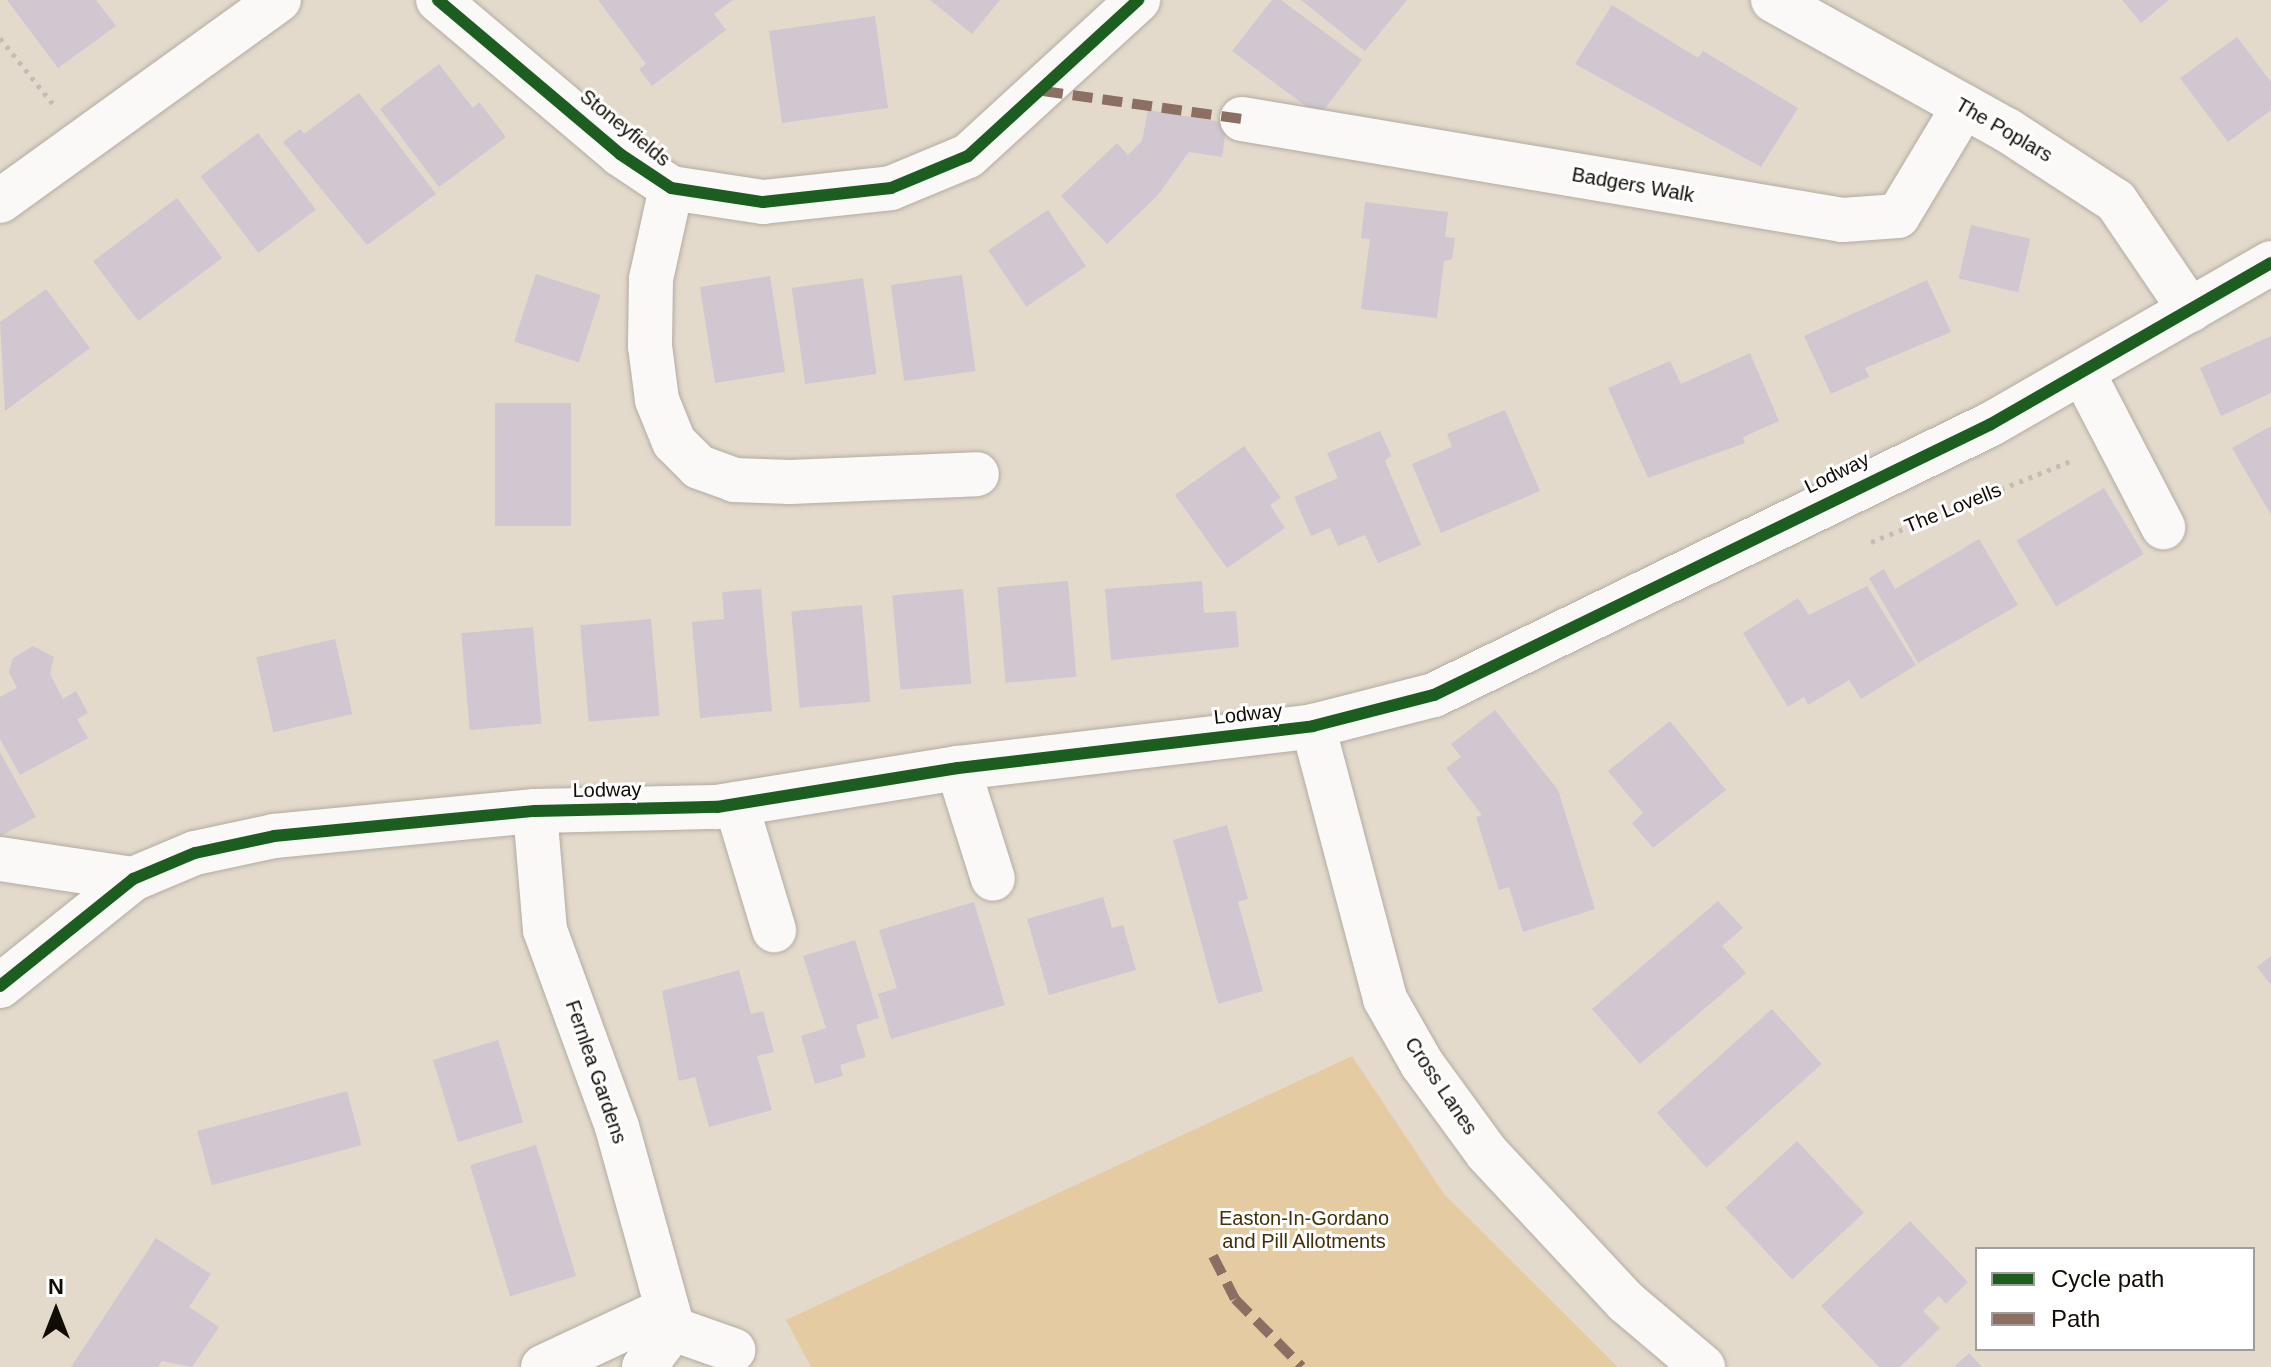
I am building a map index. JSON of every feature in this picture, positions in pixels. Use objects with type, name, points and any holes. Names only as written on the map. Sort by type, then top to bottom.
[{"type":"street","points":[[0,201],[279,0]]},
{"type":"street","name":"Stoneyfields","points":[[438,0],[620,154],[671,188],[763,202],[891,188],[968,156],[1138,0]]},
{"type":"street","name":"The Poplars","points":[[1773,0],[1964,106],[2116,201],[2190,310]]},
{"type":"street","name":"Badgers Walk","points":[[1242,119],[1843,220],[1898,216],[1964,106]]},
{"type":"street","name":"Stoneyfields","points":[[671,188],[651,279],[650,346],[668,428],[699,467],[734,480],[790,482],[977,474]]},
{"type":"street","name":"Lodway","points":[[0,986],[133,879],[195,853],[274,836],[535,811],[736,804],[958,768],[1313,726],[1434,695],[2083,373],[2271,263]]},
{"type":"street","points":[[2083,373],[2163,527]]},
{"type":"street","name":"Cross Lanes","points":[[1313,726],[1385,999],[1422,1064],[1487,1153],[1626,1302],[1703,1367]]},
{"type":"street","points":[[958,768],[993,879]]},
{"type":"street","points":[[736,804],[774,930]]},
{"type":"street","name":"Fernlea Gardens","points":[[535,811],[545,930],[617,1127],[670,1319]]},
{"type":"street","points":[[0,859],[133,879]]},
{"type":"street","points":[[644,1367],[670,1319]]},
{"type":"street","points":[[543,1367],[670,1319],[733,1350]]},
{"type":"path","points":[[0,38],[83,142]]},
{"type":"green space","name":"Easton-In-Gordano and Pill Allotments","points":[[1352,1056],[1444,1194],[1618,1367],[811,1367],[786,1320]]},
{"type":"building","points":[[7,0],[96,0],[116,26],[58,68]]},
{"type":"building","points":[[598,0],[733,0],[714,14],[726,30],[652,86],[639,69],[646,64]]},
{"type":"building","points":[[930,0],[1000,0],[972,34]]},
{"type":"building","points":[[1272,0],[1281,0],[1362,60],[1319,116],[1232,51]]},
{"type":"building","points":[[1301,0],[1407,0],[1365,51]]},
{"type":"building","points":[[2122,0],[2169,0],[2141,23]]},
{"type":"building","points":[[1612,5],[1698,58],[1703,51],[1798,108],[1761,167],[1575,64]]},
{"type":"building","points":[[875,16],[888,108],[782,123],[769,31]]},
{"type":"building","points":[[2237,37],[2271,82],[2271,110],[2228,142],[2180,78]]},
{"type":"building","points":[[439,64],[473,108],[479,102],[506,137],[439,187],[380,109]]},
{"type":"building","points":[[359,93],[436,194],[367,245],[283,142],[300,129],[304,134]]},
{"type":"building","points":[[1148,110],[1227,123],[1222,157],[1189,152],[1157,196],[1107,244],[1061,196],[1117,143],[1128,155],[1142,141]]},
{"type":"building","points":[[258,133],[316,210],[258,253],[200,176]]},
{"type":"building","points":[[177,198],[222,258],[138,321],[93,261]]},
{"type":"building","points":[[1365,202],[1448,212],[1445,237],[1455,238],[1452,259],[1444,261],[1437,318],[1361,309],[1370,239],[1361,238]]},
{"type":"building","points":[[1048,210],[1086,266],[1026,307],[988,250]]},
{"type":"building","points":[[1971,225],[2030,239],[2018,292],[1959,279]]},
{"type":"building","points":[[536,274],[601,295],[579,363],[514,342]]},
{"type":"building","points":[[962,275],[975,371],[904,381],[891,285]]},
{"type":"building","points":[[770,276],[785,372],[715,383],[700,287]]},
{"type":"building","points":[[863,278],[876,374],[805,384],[792,288]]},
{"type":"building","points":[[1927,280],[1951,332],[1865,368],[1869,377],[1831,394],[1804,336]]},
{"type":"building","points":[[46,289],[90,348],[5,411],[0,322]]},
{"type":"building","points":[[2271,336],[2271,393],[2221,416],[2200,368]]},
{"type":"building","points":[[1750,353],[1779,421],[1743,437],[1745,443],[1648,478],[1608,388],[1670,361],[1681,384]]},
{"type":"building","points":[[495,403],[571,403],[571,526],[495,526]]},
{"type":"building","points":[[1505,410],[1540,491],[1441,533],[1412,464],[1452,447],[1447,434]]},
{"type":"building","points":[[2271,426],[2271,515],[2232,448]]},
{"type":"building","points":[[1380,431],[1391,455],[1385,461],[1421,545],[1378,563],[1365,535],[1338,546],[1330,528],[1311,536],[1294,497],[1338,478],[1327,453]]},
{"type":"building","points":[[1244,446],[1281,498],[1270,505],[1285,528],[1227,568],[1175,495]]},
{"type":"building","points":[[2104,488],[2144,554],[2056,607],[2017,541]]},
{"type":"building","points":[[1979,539],[2018,605],[1918,663],[1869,578],[1884,569],[1895,589]]},
{"type":"building","points":[[1068,581],[1076,677],[1006,683],[997,587]]},
{"type":"building","points":[[1202,581],[1204,613],[1236,611],[1239,647],[1111,660],[1105,589]]},
{"type":"building","points":[[1867,586],[1916,665],[1861,699],[1849,680],[1808,705],[1804,697],[1788,707],[1743,633],[1798,598],[1809,615]]},
{"type":"building","points":[[761,589],[772,711],[700,718],[692,622],[724,619],[722,592]]},
{"type":"building","points":[[963,589],[971,684],[901,690],[892,595]]},
{"type":"building","points":[[862,605],[870,702],[800,708],[791,611]]},
{"type":"building","points":[[651,619],[659,716],[589,722],[580,625]]},
{"type":"building","points":[[533,627],[541,724],[470,730],[461,633]]},
{"type":"building","points":[[335,639],[352,714],[273,732],[256,657]]},
{"type":"building","points":[[33,646],[54,657],[50,674],[63,699],[76,691],[88,713],[77,719],[88,738],[20,775],[0,739],[0,697],[17,688],[9,672],[13,658]]},
{"type":"building","points":[[1495,710],[1558,790],[1595,909],[1523,932],[1509,887],[1499,890],[1476,817],[1482,815],[1446,768],[1461,757],[1451,744]]},
{"type":"building","points":[[1670,721],[1726,790],[1653,848],[1632,823],[1643,813],[1608,771]]},
{"type":"building","points":[[0,752],[36,817],[0,836]]},
{"type":"building","points":[[1227,825],[1248,899],[1238,902],[1263,991],[1218,1004],[1173,840]]},
{"type":"building","points":[[1103,897],[1112,928],[1123,925],[1136,970],[1049,995],[1027,919]]},
{"type":"building","points":[[1718,901],[1743,928],[1722,946],[1746,973],[1640,1064],[1592,1009]]},
{"type":"building","points":[[974,902],[1005,1005],[891,1039],[878,994],[897,988],[879,930]]},
{"type":"building","points":[[855,940],[879,1018],[856,1025],[866,1057],[840,1065],[843,1076],[815,1084],[801,1036],[826,1028],[803,956]]},
{"type":"building","points":[[2271,956],[2271,985],[2257,967]]},
{"type":"building","points":[[739,970],[751,1014],[763,1011],[774,1052],[757,1056],[772,1110],[709,1127],[695,1077],[679,1081],[662,991]]},
{"type":"building","points":[[1772,1009],[1822,1064],[1706,1168],[1657,1113]]},
{"type":"building","points":[[498,1040],[523,1122],[458,1142],[433,1060]]},
{"type":"building","points":[[347,1091],[361,1145],[212,1185],[197,1131]]},
{"type":"building","points":[[1797,1141],[1864,1213],[1792,1280],[1725,1208]]},
{"type":"building","points":[[536,1145],[576,1276],[510,1296],[470,1165]]},
{"type":"building","points":[[1910,1221],[1968,1282],[1946,1304],[1939,1296],[1923,1311],[1940,1328],[1900,1367],[1879,1367],[1821,1306]]},
{"type":"building","points":[[156,1238],[211,1274],[189,1307],[219,1327],[192,1367],[162,1361],[158,1367],[71,1367]]},
{"type":"building","points":[[1969,1353],[1982,1367],[1954,1367]]},
{"type":"marked path","points":[[1043,91],[1242,119]]},
{"type":"marked path","points":[[1213,1256],[1235,1299],[1302,1367]]},
{"type":"cycle path","points":[[438,0],[620,154],[671,188],[763,202],[891,188],[968,156],[1138,0]]},
{"type":"cycle path","points":[[0,986],[133,879],[195,853],[274,836],[535,811],[717,807],[958,768],[1313,726],[1434,695],[1991,424],[2271,263]]}]
